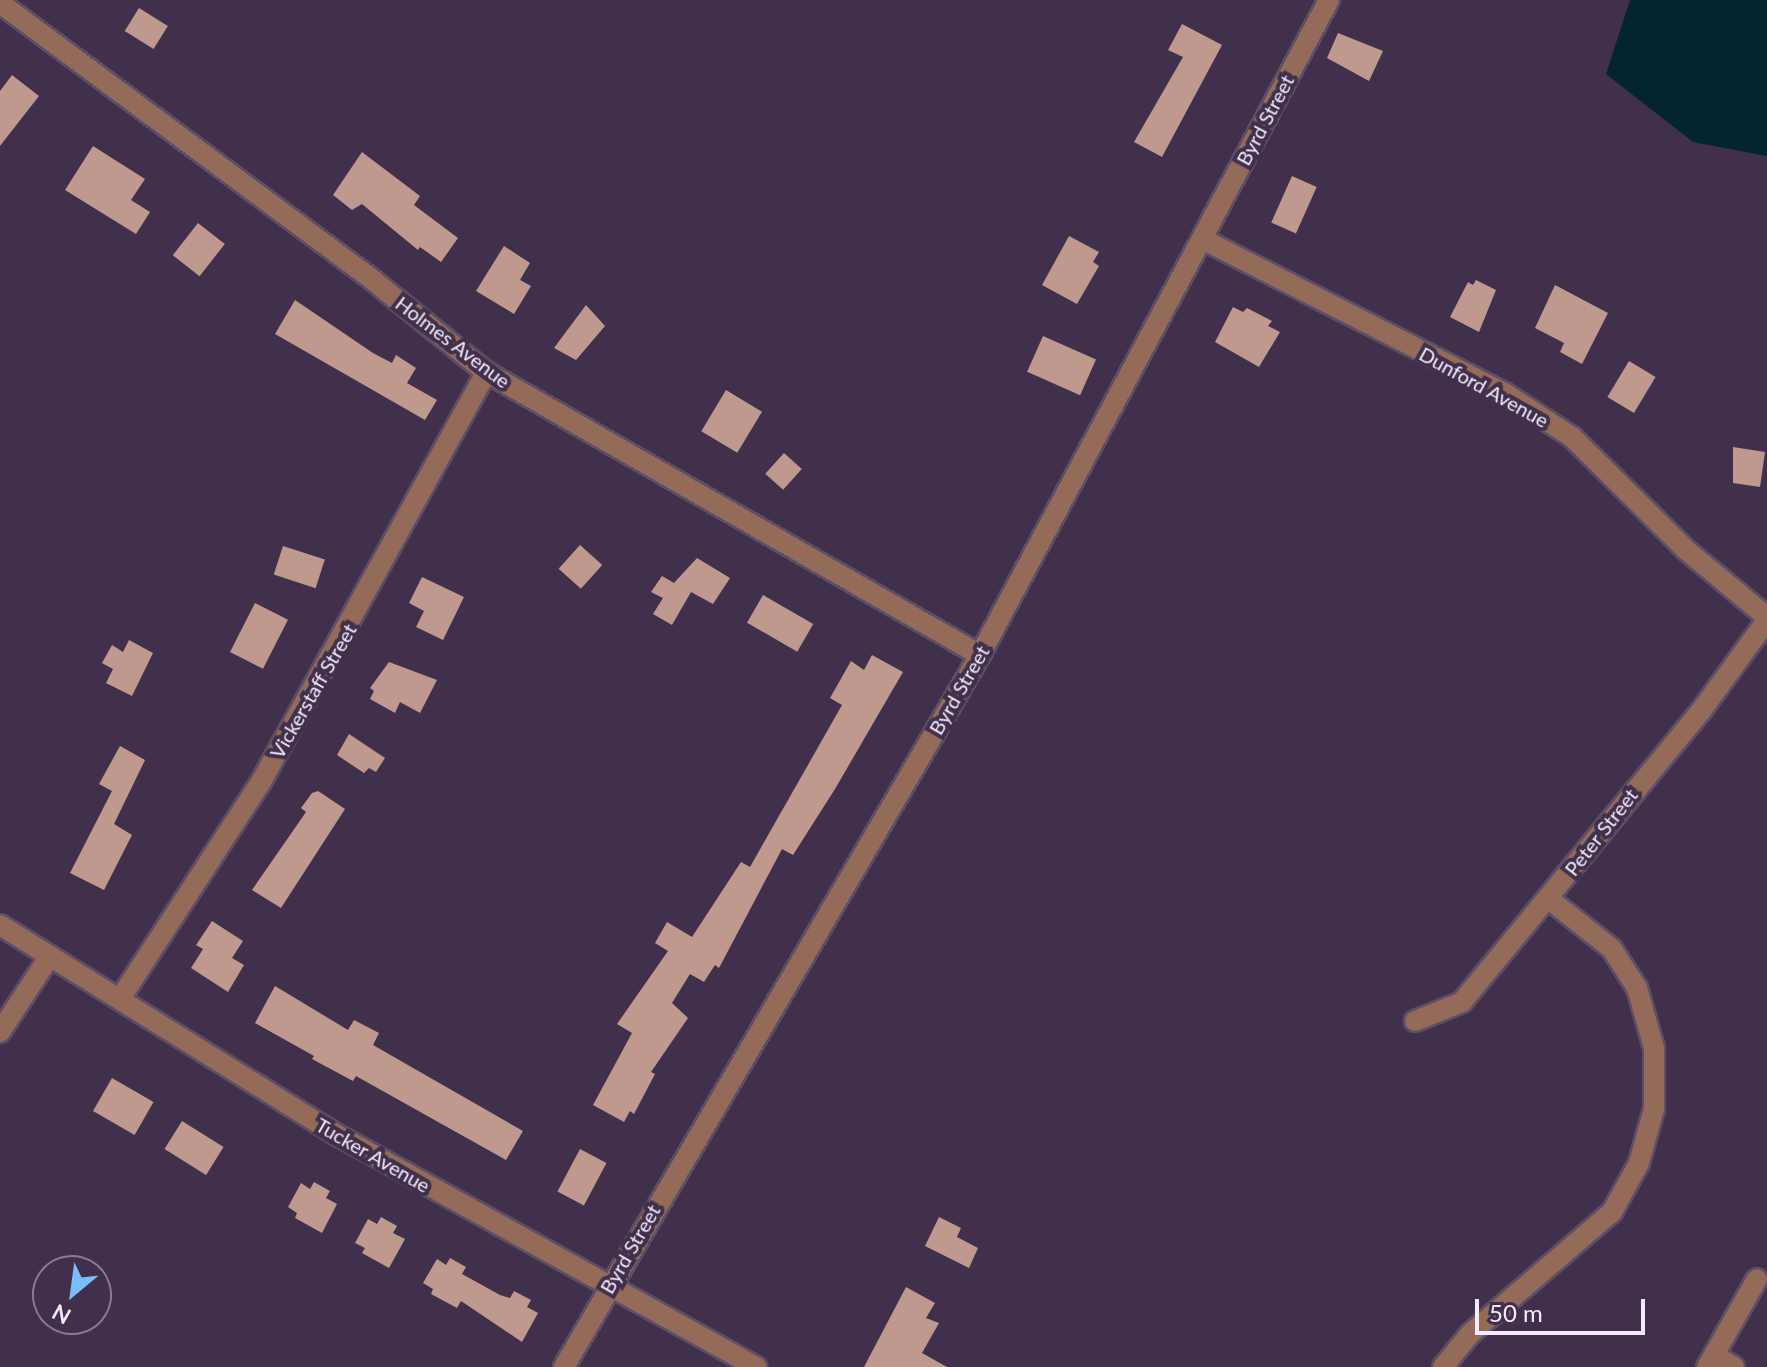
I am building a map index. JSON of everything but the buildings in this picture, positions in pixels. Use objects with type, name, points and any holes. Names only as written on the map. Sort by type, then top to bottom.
[{"type":"street","name":"Byrd Street","points":[[564,1367],[606,1288],[980,655],[1329,0]]},
{"type":"street","name":"Holmes Avenue","points":[[0,3],[374,281],[486,372],[980,655]]},
{"type":"street","name":"Dunford Avenue","points":[[1202,239],[1506,394],[1572,437],[1685,549],[1767,619]]},
{"type":"street","name":"Vickerstaff Street","points":[[120,999],[261,782],[486,372]]},
{"type":"street","name":"Peter Street","points":[[1415,1021],[1462,1002],[1701,711],[1767,619]]},
{"type":"street","points":[[1443,1367],[1470,1334],[1612,1212],[1639,1163],[1654,1109],[1654,1048],[1637,988],[1612,949],[1549,899]]},
{"type":"street","name":"Tucker Avenue","points":[[0,925],[334,1133],[606,1288],[756,1367]]},
{"type":"street","points":[[0,1032],[50,956]]},
{"type":"street","points":[[1734,1367],[1711,1361],[1757,1279]]},
{"type":"water","points":[[1630,0],[1767,0],[1767,156],[1693,142],[1606,74]]}]
